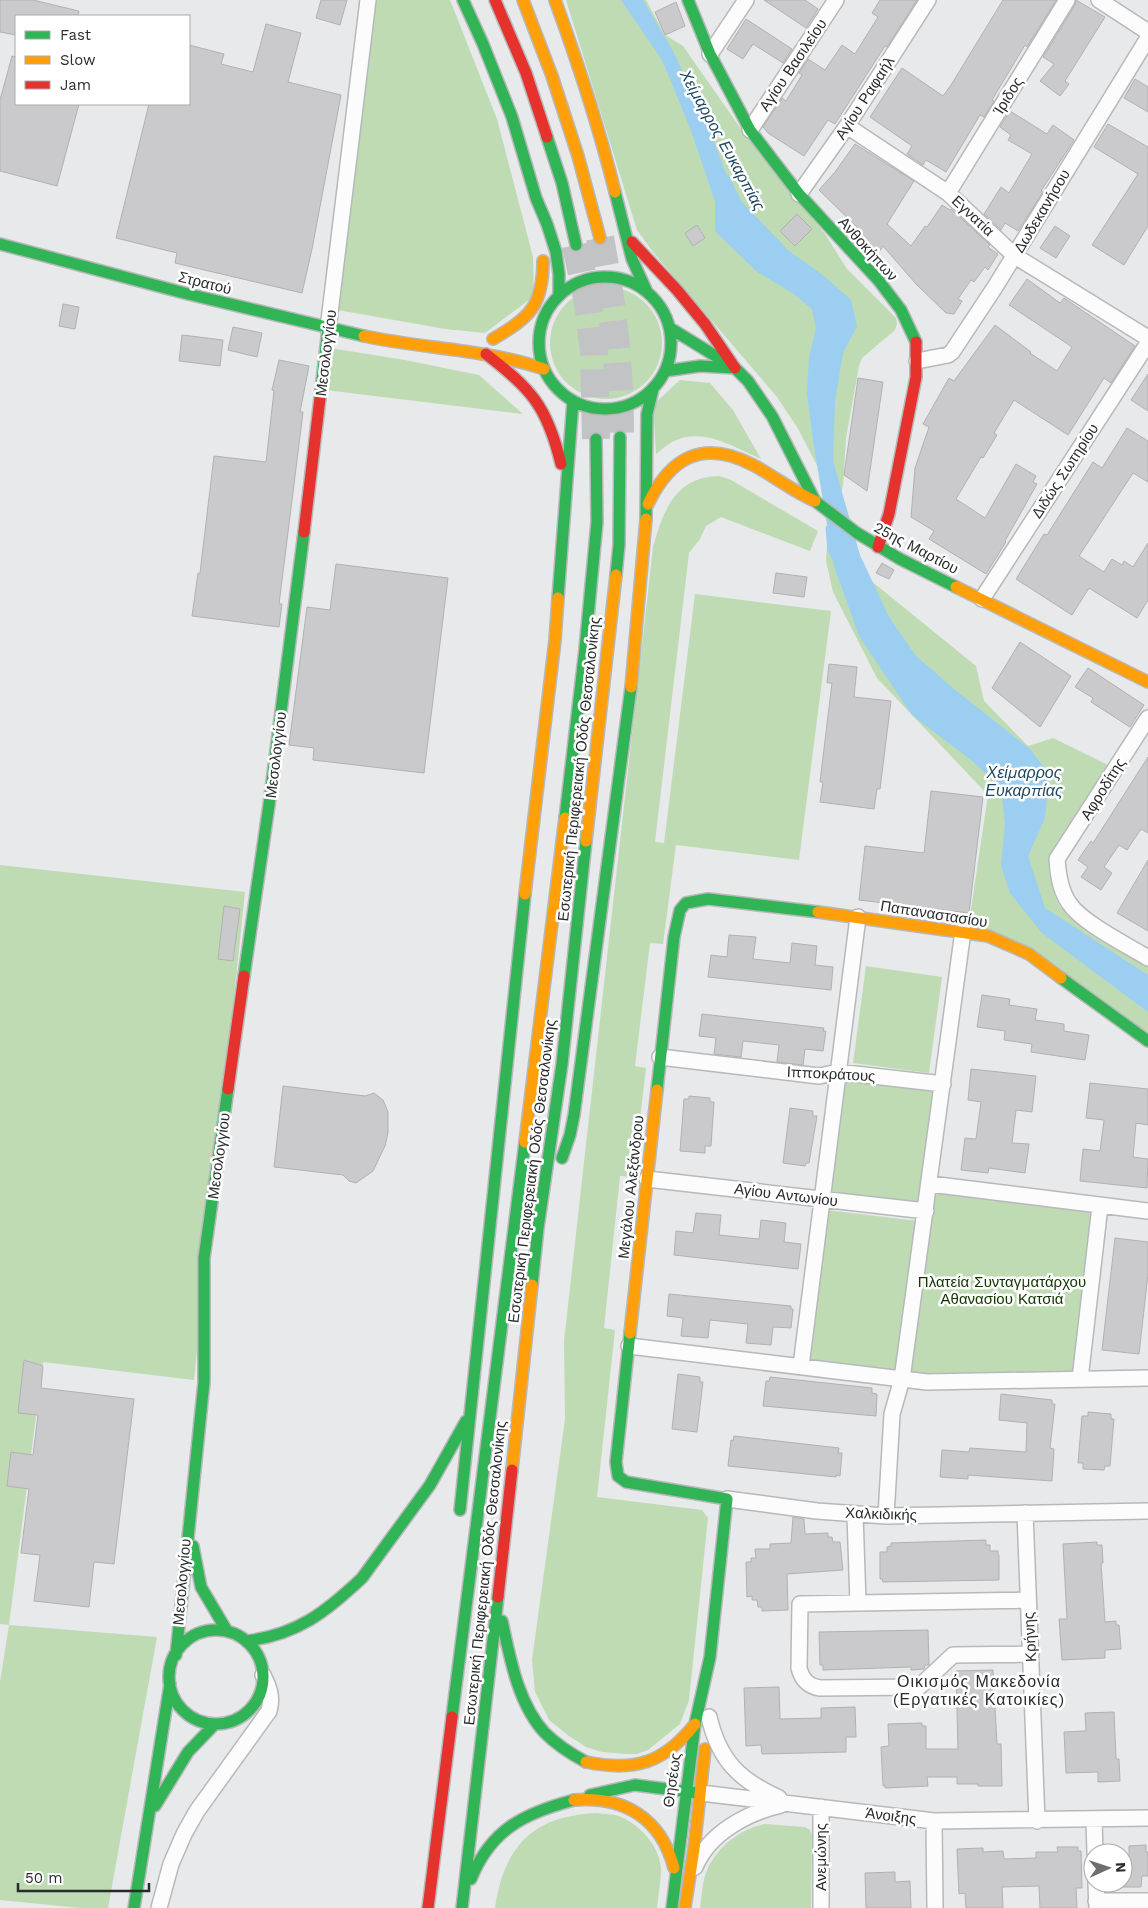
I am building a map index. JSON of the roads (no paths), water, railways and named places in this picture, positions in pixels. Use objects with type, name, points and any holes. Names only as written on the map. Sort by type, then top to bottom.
[{"type":"main road","points":[[464,0],[512,117],[536,198],[556,252],[559,296]]},
{"type":"main road","points":[[495,0],[529,82],[562,183],[576,245]]},
{"type":"main road","points":[[523,0],[552,76],[575,147],[600,238]]},
{"type":"main road","points":[[555,0],[583,79],[605,152],[632,259],[647,292]]},
{"type":"main road","name":"Ανθοκήπων","points":[[688,0],[710,54],[750,130],[799,194],[879,281],[901,310],[915,338],[917,361],[914,389],[890,514],[878,547]]},
{"type":"main road","points":[[483,340],[522,322],[541,297],[544,276],[543,255],[536,198]]},
{"type":"main road","points":[[627,236],[689,304],[735,368]]},
{"type":"main road","name":"Στρατού","points":[[0,244],[328,329],[404,345],[486,354],[519,360],[544,369]]},
{"type":"main road","points":[[538,1228],[570,1135],[574,1115],[626,729],[647,508],[646,414],[653,389],[665,371],[671,350],[670,328],[661,308],[639,286],[621,279],[593,278],[574,285],[559,296],[550,307],[544,319],[539,339],[544,369],[556,387],[573,401],[593,408],[615,409],[636,402],[653,389]]},
{"type":"main road","name":"Στρατού","points":[[404,345],[483,340],[523,335],[544,319]]},
{"type":"main road","points":[[670,328],[735,368]]},
{"type":"main road","name":"Μεσολογγίου","points":[[176,1654],[205,1371],[204,1258],[269,805],[304,541],[328,329]]},
{"type":"main road","points":[[486,354],[518,378],[534,396],[545,414],[556,442],[567,490]]},
{"type":"main road","points":[[665,371],[700,366],[735,368]]},
{"type":"main road","name":"25ης Μαρτίου","points":[[735,368],[762,398],[815,501],[857,533],[878,547],[1148,682]]},
{"type":"main road","points":[[459,1517],[497,1149],[555,640],[573,401]]},
{"type":"main road","name":"Εσωτερική Περιφερειακή Οδός Θεσσαλονίκης","points":[[462,1905],[498,1601],[538,1228],[562,1064],[619,545],[620,437]]},
{"type":"main road","name":"Εσωτερική Περιφερειακή Οδός Θεσσαλονίκης","points":[[428,1908],[560,863],[585,649],[597,522],[596,439]]},
{"type":"main road","points":[[647,508],[653,492],[665,473],[674,464],[694,454],[719,454],[740,460],[815,501]]},
{"type":"main road","name":"Παπαναστασίου","points":[[686,903],[699,899],[708,899],[858,917],[988,936],[1029,954],[1148,1041]]},
{"type":"main road","name":"Μεγάλου Αλεξάνδρου","points":[[618,1476],[616,1462],[660,1057],[677,922],[680,910],[686,903]]},
{"type":"main road","points":[[246,1641],[270,1638],[314,1619],[341,1598],[362,1578],[430,1485],[471,1411]]},
{"type":"main road","name":"Χαλκιδικής","points":[[618,1476],[623,1481],[636,1485],[727,1499]]},
{"type":"main road","name":"Θησέως","points":[[685,1908],[701,1793],[709,1716],[710,1657],[727,1499]]},
{"type":"main road","name":"Μεσολογγίου","points":[[190,1509],[194,1550],[201,1587],[227,1631]]},
{"type":"main road","points":[[459,1561],[466,1611]]},
{"type":"main road","name":"Άνοιξης","points":[[498,1601],[508,1651],[531,1712],[536,1721],[552,1739],[586,1762],[614,1777],[635,1785],[701,1793]]},
{"type":"main road","points":[[134,1908],[170,1684],[170,1669],[176,1654],[185,1643],[197,1634],[212,1630],[227,1631],[246,1641],[255,1651],[261,1662],[262,1688],[258,1700],[250,1710],[239,1718],[227,1723],[202,1722],[191,1717],[174,1699],[170,1684]]},
{"type":"main road","name":"Θησέως","points":[[672,1908],[695,1724],[710,1657]]},
{"type":"main road","points":[[148,1817],[191,1747],[200,1735],[215,1724]]},
{"type":"main road","points":[[586,1762],[618,1768],[648,1763],[674,1746],[695,1724]]},
{"type":"main road","name":"Άνοιξης","points":[[574,1800],[600,1792],[635,1785]]},
{"type":"main road","points":[[462,1905],[474,1869],[484,1853],[513,1824],[530,1813],[574,1800],[590,1798],[608,1801],[621,1805],[642,1816],[654,1826],[664,1840],[671,1853],[675,1874]]},
{"type":"street","name":"Μεσολογγίου","points":[[328,329],[368,0]]},
{"type":"street","points":[[710,54],[746,0]]},
{"type":"street","name":"Αγίου Βασιλείου","points":[[750,130],[836,0]]},
{"type":"street","name":"Αγίου Ραφαήλ","points":[[799,194],[847,126],[928,0]]},
{"type":"street","name":"Ίριδος","points":[[948,193],[1067,0]]},
{"type":"street","points":[[1099,0],[1148,32]]},
{"type":"street","name":"Δωδεκανήσου","points":[[917,361],[952,352],[1015,256],[1148,38]]},
{"type":"street","name":"Εγνατία","points":[[847,126],[948,193],[1015,256],[1148,338]]},
{"type":"street","name":"Διδώς Σωτηρίου","points":[[982,599],[1148,343]]},
{"type":"street","name":"Αφροδίτης","points":[[1148,718],[1057,859],[1058,876],[1061,885],[1069,903],[1081,917],[1148,958]]},
{"type":"street","points":[[801,1366],[858,917]]},
{"type":"street","points":[[886,1516],[892,1414],[902,1379],[963,931]]},
{"type":"street","name":"Ιπποκράτους","points":[[660,1057],[819,1076],[838,1072],[943,1084]]},
{"type":"street","name":"Αγίου Αντωνίου","points":[[647,1179],[926,1211]]},
{"type":"street","points":[[930,1184],[1148,1211]]},
{"type":"street","points":[[1080,1379],[1100,1206]]},
{"type":"street","points":[[629,1346],[935,1382],[1148,1378]]},
{"type":"street","name":"Χαλκιδικής","points":[[727,1499],[886,1516],[1148,1511]]},
{"type":"street","name":"Κρήνης","points":[[1025,1512],[1037,1821]]},
{"type":"street","points":[[855,1514],[858,1603]]},
{"type":"street","points":[[1028,1600],[800,1604],[799,1668],[801,1676],[806,1683],[814,1687],[826,1689],[919,1687],[953,1655],[1031,1654]]},
{"type":"street","points":[[159,1908],[171,1864],[184,1834],[213,1789],[269,1711],[272,1703],[271,1694],[263,1675]]},
{"type":"street","points":[[709,1716],[718,1747],[734,1770],[755,1786],[790,1803]]},
{"type":"street","name":"Άνοιξης","points":[[701,1793],[934,1821],[1148,1818]]},
{"type":"street","points":[[689,1882],[697,1861],[702,1854],[728,1828],[761,1810],[790,1803]]},
{"type":"street","name":"Ανεμώνης","points":[[821,1807],[821,1908]]},
{"type":"street","points":[[1094,1820],[1095,1843]]},
{"type":"street","points":[[934,1821],[935,1908]]},
{"type":"street","points":[[1096,1905],[1148,1901]]},
{"type":"water","name":"Χείμαρρος Ευκαρπίας","points":[[621,0],[643,0],[673,51],[703,114],[734,194],[789,251],[824,276],[851,300],[857,326],[843,353],[835,401],[833,461],[860,555],[889,617],[916,656],[954,689],[1030,749],[1049,774],[1045,818],[1028,856],[1045,908],[1148,975],[1148,1012],[1042,933],[1010,893],[1001,866],[1005,823],[1001,787],[971,760],[912,715],[859,636],[834,566],[814,447],[807,394],[809,358],[816,328],[812,309],[794,294],[756,271],[715,231],[715,201],[690,128],[662,60]]},
{"type":"waterway","name":"Χείμαρρος Ευκαρπίας","points":[[727,178],[739,202]]},
{"type":"waterway","name":"Χείμαρρος Ευκαρπίας","points":[[828,528],[830,550],[835,559]]},
{"type":"tunnel","points":[[600,238],[615,337],[619,386],[620,437]]},
{"type":"tunnel","points":[[576,245],[587,298],[594,351],[596,439]]},
{"type":"district","name":"Οικισμός Μακεδονία (Εργατικές Κατοικίες)","points":[[979,1690]]},
{"type":"park label","name":"Πλατεία Συνταγματάρχου Αθανασίου Κατσιά","points":[[1002,1290]]}]
